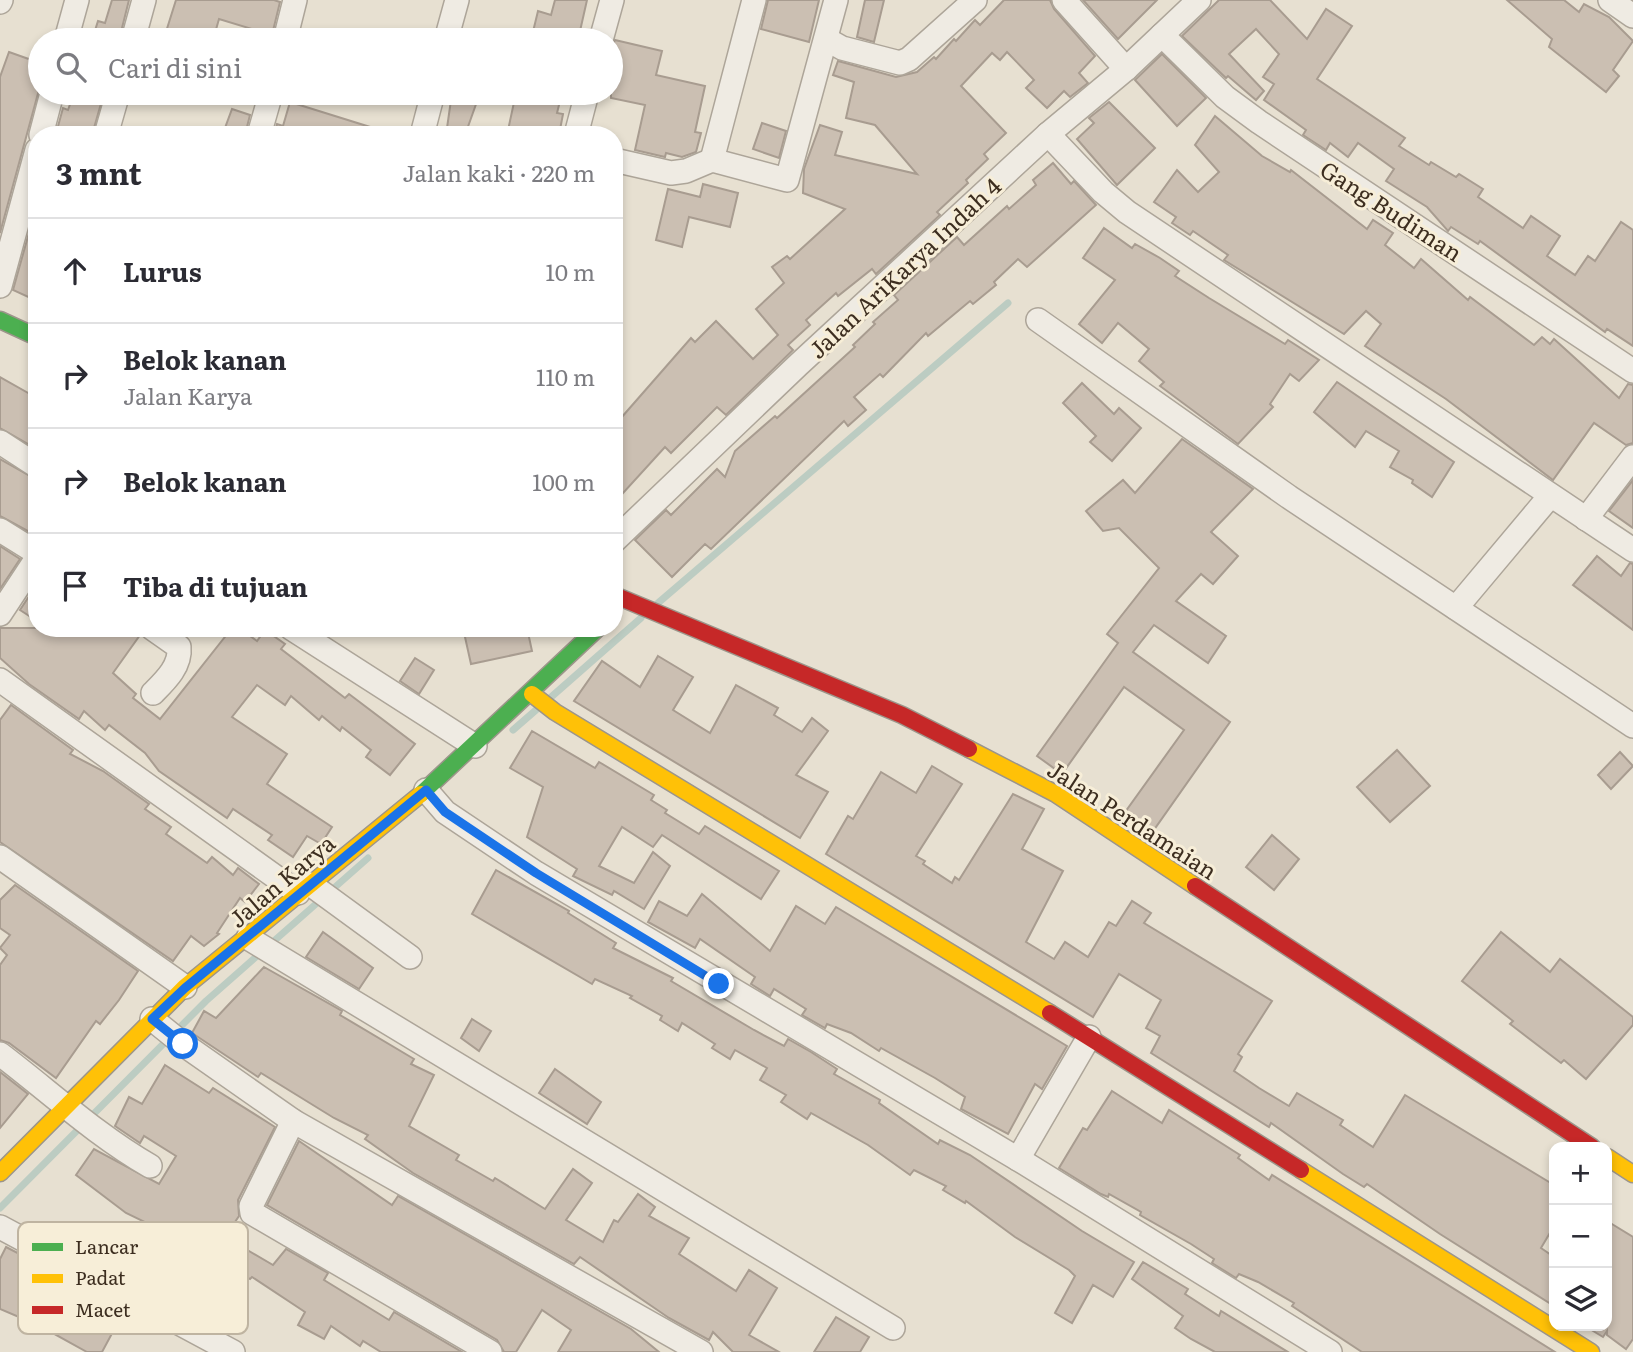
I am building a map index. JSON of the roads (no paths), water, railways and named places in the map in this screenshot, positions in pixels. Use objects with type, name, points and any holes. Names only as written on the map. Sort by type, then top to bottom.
[{"type":"street","points":[[69,28],[77,0]]},
{"type":"street","points":[[136,28],[144,0]]},
{"type":"street","points":[[288,28],[295,0]]},
{"type":"street","points":[[449,28],[457,0]]},
{"type":"street","points":[[604,28],[612,0]]},
{"type":"street","points":[[712,160],[754,0]]},
{"type":"street","points":[[623,162],[671,173],[686,171],[712,160],[787,180],[836,0]]},
{"type":"street","points":[[826,39],[842,48],[900,63],[909,59],[975,0]]},
{"type":"street","points":[[1064,0],[1126,69]]},
{"type":"street","name":"Jalan AriKarya Indah 4","points":[[623,532],[798,365],[1048,134],[1126,69],[1199,0]]},
{"type":"street","points":[[1610,0],[1633,16]]},
{"type":"street","name":"Gang Budiman","points":[[1162,35],[1224,97],[1259,122],[1633,371]]},
{"type":"street","points":[[43,126],[49,105]]},
{"type":"street","points":[[109,126],[115,105]]},
{"type":"street","points":[[262,126],[268,105]]},
{"type":"street","points":[[424,126],[430,105]]},
{"type":"street","points":[[578,126],[584,105]]},
{"type":"street","points":[[1048,134],[1076,166],[1127,212],[1633,550]]},
{"type":"street","points":[[0,286],[28,183]]},
{"type":"street","points":[[0,320],[28,333]]},
{"type":"street","points":[[1038,320],[1289,497],[1633,726]]},
{"type":"street","points":[[0,442],[28,460]]},
{"type":"street","points":[[1586,519],[1633,457]]},
{"type":"street","points":[[1456,608],[1550,496]]},
{"type":"street","points":[[0,530],[28,550]]},
{"type":"street","points":[[0,614],[28,570]]},
{"type":"street","name":"Jalan Perdamaian","points":[[623,603],[658,612],[902,715],[1046,789],[1583,1142]]},
{"type":"street","points":[[153,693],[167,679],[180,652],[179,647],[165,637]]},
{"type":"street","points":[[305,637],[475,746]]},
{"type":"street","name":"Jalan Karya","points":[[0,1173],[79,1116],[185,988],[258,945],[304,889],[434,799],[475,746],[536,697],[590,637]]},
{"type":"street","points":[[0,680],[304,889],[410,957]]},
{"type":"street","points":[[536,697],[555,712],[1089,1037],[1591,1352]]},
{"type":"street","points":[[434,799],[559,887],[1017,1160],[1330,1352]]},
{"type":"street","points":[[0,857],[185,988]]},
{"type":"street","points":[[258,945],[893,1328]]},
{"type":"street","points":[[156,1023],[293,1121],[701,1352]]},
{"type":"street","points":[[1017,1160],[1089,1037]]},
{"type":"street","points":[[0,1054],[114,1145],[150,1166]]},
{"type":"street","points":[[293,1121],[251,1206],[252,1213],[490,1352]]},
{"type":"street","points":[[1612,1160],[1633,1174]]},
{"type":"street","points":[[0,1227],[18,1237]]},
{"type":"street","points":[[199,1334],[233,1352]]},
{"type":"waterway","points":[[658,603],[1008,303]]},
{"type":"waterway","points":[[623,634],[641,618]]},
{"type":"waterway","points":[[550,698],[619,637]]},
{"type":"waterway","points":[[513,730],[536,710]]},
{"type":"waterway","points":[[0,1208],[206,1001],[368,858]]}]
